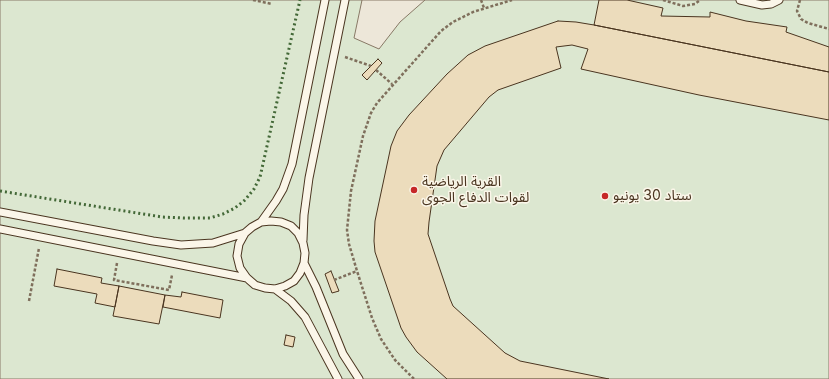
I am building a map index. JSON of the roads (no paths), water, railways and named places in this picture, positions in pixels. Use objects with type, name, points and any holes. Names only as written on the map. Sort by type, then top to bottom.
[{"type":"lane","points":[[261,222],[283,188],[292,164],[325,0]]},
{"type":"lane","points":[[303,243],[291,226],[282,222],[271,220],[261,222],[252,226],[245,233],[239,244],[237,256],[240,268],[247,278],[255,285],[275,289],[294,281],[300,273],[304,263],[304,215],[309,178],[345,0]]},
{"type":"lane","points":[[740,0],[762,5],[771,4],[779,0]]},
{"type":"lane","points":[[0,212],[153,242],[181,245],[197,245],[229,239],[245,233]]},
{"type":"lane","points":[[0,229],[247,278]]},
{"type":"lane","points":[[304,263],[344,354],[359,379]]},
{"type":"lane","points":[[275,289],[292,302],[305,317],[338,379]]},
{"type":"place","name":"القرية الرياضية لقوات الدفاع الجوى","points":[[414,190]]},
{"type":"place","name":"ستاد 30 يونيو","points":[[605,196]]}]
